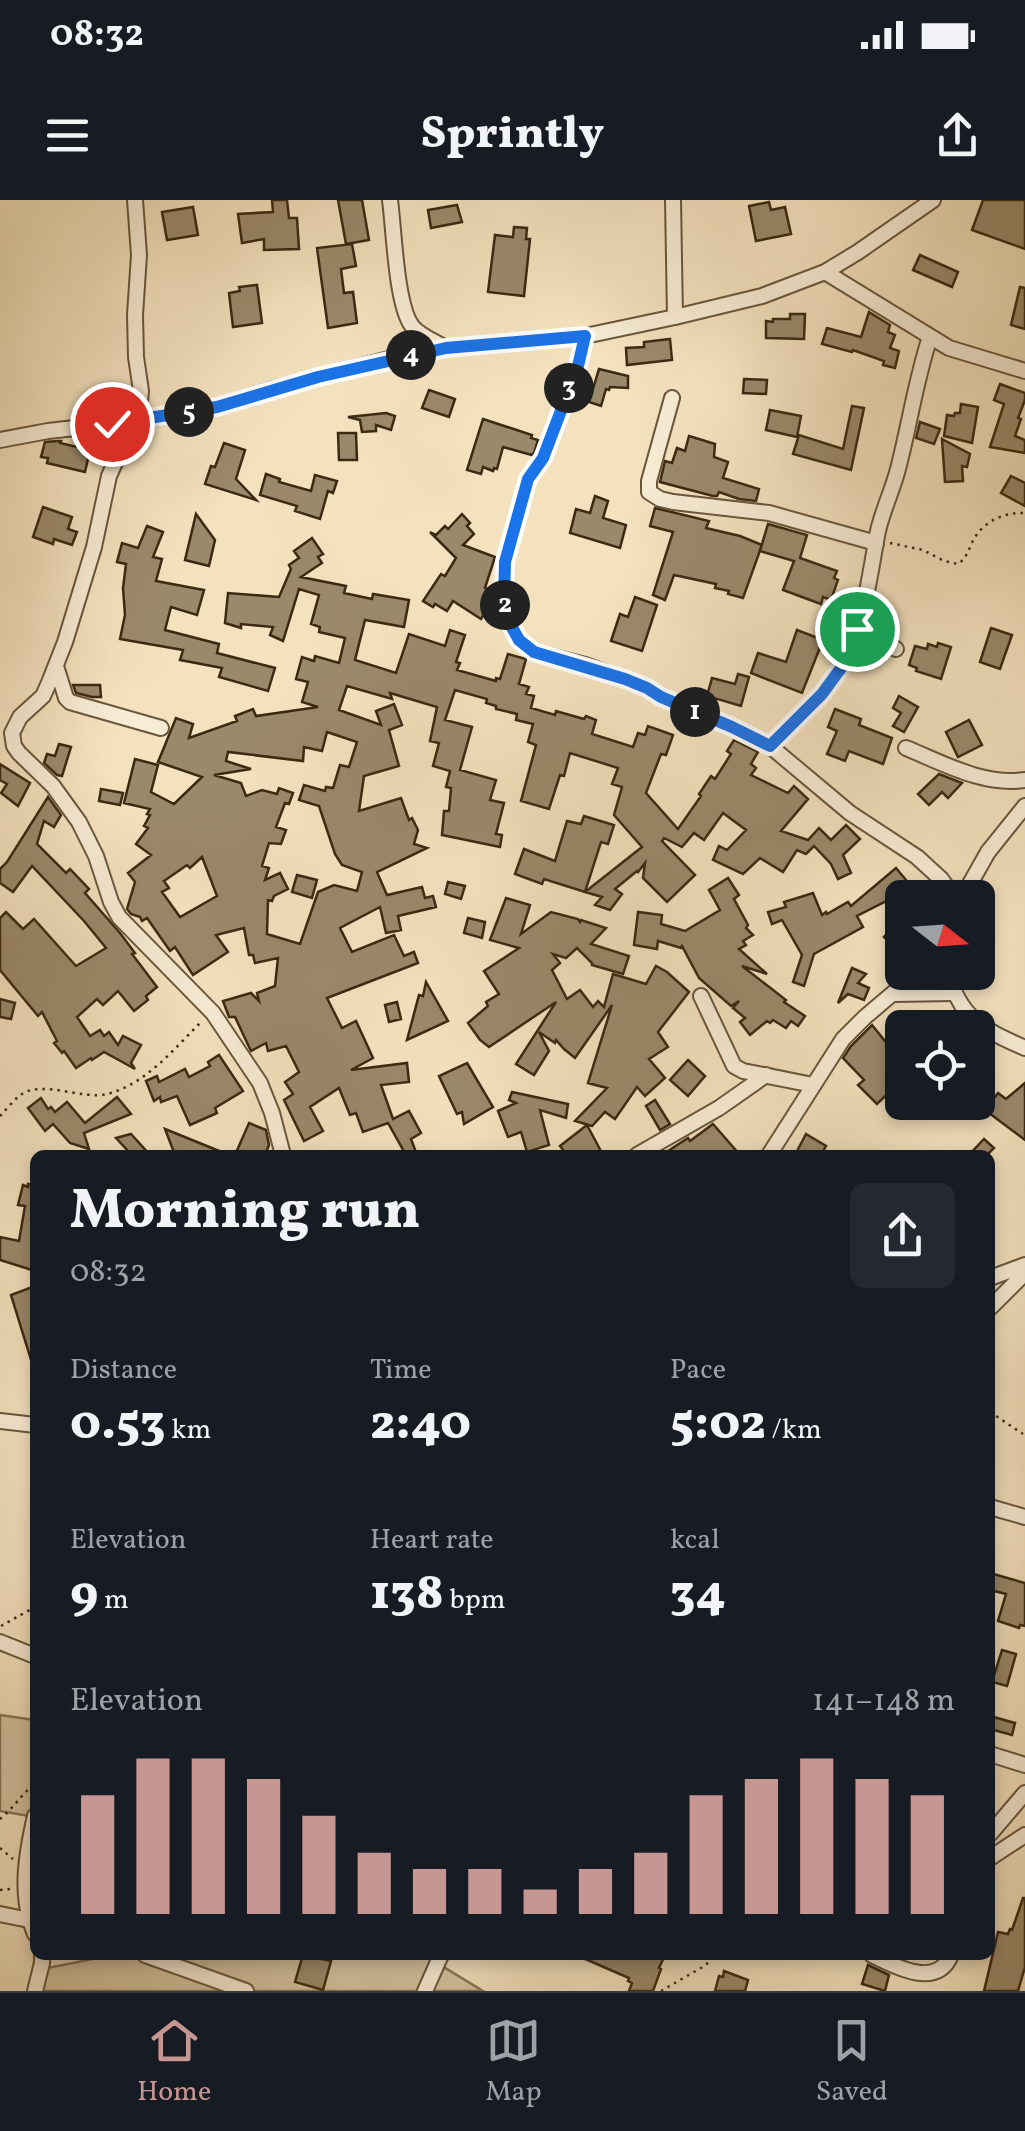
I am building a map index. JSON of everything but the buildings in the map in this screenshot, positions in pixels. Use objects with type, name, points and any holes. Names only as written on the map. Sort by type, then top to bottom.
[{"type":"street","points":[[135,200],[139,255],[138,421],[109,476],[94,547],[65,642],[42,696],[17,721],[12,733],[14,746],[53,786],[79,822],[96,856],[111,902],[126,926],[213,1014],[260,1083],[281,1150]]},
{"type":"street","points":[[390,200],[406,313],[420,334],[446,348]]},
{"type":"street","points":[[674,200],[675,317]]},
{"type":"street","points":[[0,440],[217,407],[318,377],[446,348],[585,336],[762,296],[825,272],[933,200]]},
{"type":"street","points":[[825,272],[930,337],[972,356],[1025,371]]},
{"type":"street","points":[[585,336],[578,366],[543,458],[528,479],[505,562],[504,600],[509,622],[519,640],[534,652],[647,688],[770,746],[850,813],[917,857],[942,880]]},
{"type":"street","points":[[770,746],[822,694],[841,668],[857,629],[930,337]]},
{"type":"street","points":[[672,398],[648,481],[649,492],[673,502],[768,513],[876,544]]},
{"type":"street","points":[[857,629],[896,648]]},
{"type":"street","points":[[56,664],[70,702],[161,728]]},
{"type":"street","points":[[906,748],[983,778],[1025,780]]},
{"type":"street","points":[[972,880],[988,852],[1025,806]]},
{"type":"street","points":[[773,1150],[843,1039],[897,990]]},
{"type":"street","points":[[952,990],[963,1011],[980,1025],[1025,1048]]},
{"type":"street","points":[[892,994],[953,993]]},
{"type":"street","points":[[701,996],[734,1066],[813,1085]]},
{"type":"street","points":[[645,1150],[719,1108],[766,1075]]},
{"type":"street","points":[[995,1276],[1025,1265]]},
{"type":"street","points":[[995,1303],[1025,1273]]},
{"type":"street","points":[[0,1421],[30,1424]]},
{"type":"street","points":[[995,1509],[1025,1517]]},
{"type":"street","points":[[0,1642],[30,1654]]},
{"type":"street","points":[[995,1756],[1025,1765]]},
{"type":"street","points":[[995,1828],[1025,1793]]},
{"type":"street","points":[[995,1855],[1025,1835]]},
{"type":"street","points":[[30,1838],[26,1902],[30,1915]]},
{"type":"street","points":[[0,1914],[30,1924]]},
{"type":"street","points":[[35,1991],[42,1960]]},
{"type":"street","points":[[177,1960],[246,1991]]},
{"type":"street","points":[[425,1991],[439,1960]]},
{"type":"street","points":[[882,1960],[923,1974],[940,1971]]},
{"type":"street","points":[[935,1991],[940,1971],[950,1960]]},
{"type":"path","points":[[876,544],[923,550],[958,564],[968,555],[977,533],[994,520],[1013,512],[1025,513]]},
{"type":"path","points":[[0,1116],[26,1091],[101,1096],[121,1090],[141,1078],[213,1014]]},
{"type":"path","points":[[995,1415],[1023,1434]]},
{"type":"path","points":[[0,1627],[30,1610]]},
{"type":"path","points":[[0,1819],[30,1787]]},
{"type":"path","points":[[661,1991],[710,1960]]},
{"type":"shaded area","points":[[0,1715],[30,1719],[30,1816],[0,1811]]},
{"type":"shaded area","points":[[88,1960],[432,1960],[483,1991],[40,1991],[42,1969]]},
{"type":"route","points":[[112,424],[217,407],[318,377],[446,348],[585,336],[578,366],[543,458],[528,479],[505,562],[504,600],[509,622],[519,640],[534,652],[647,688],[770,746],[822,694],[841,668],[857,629]]}]
